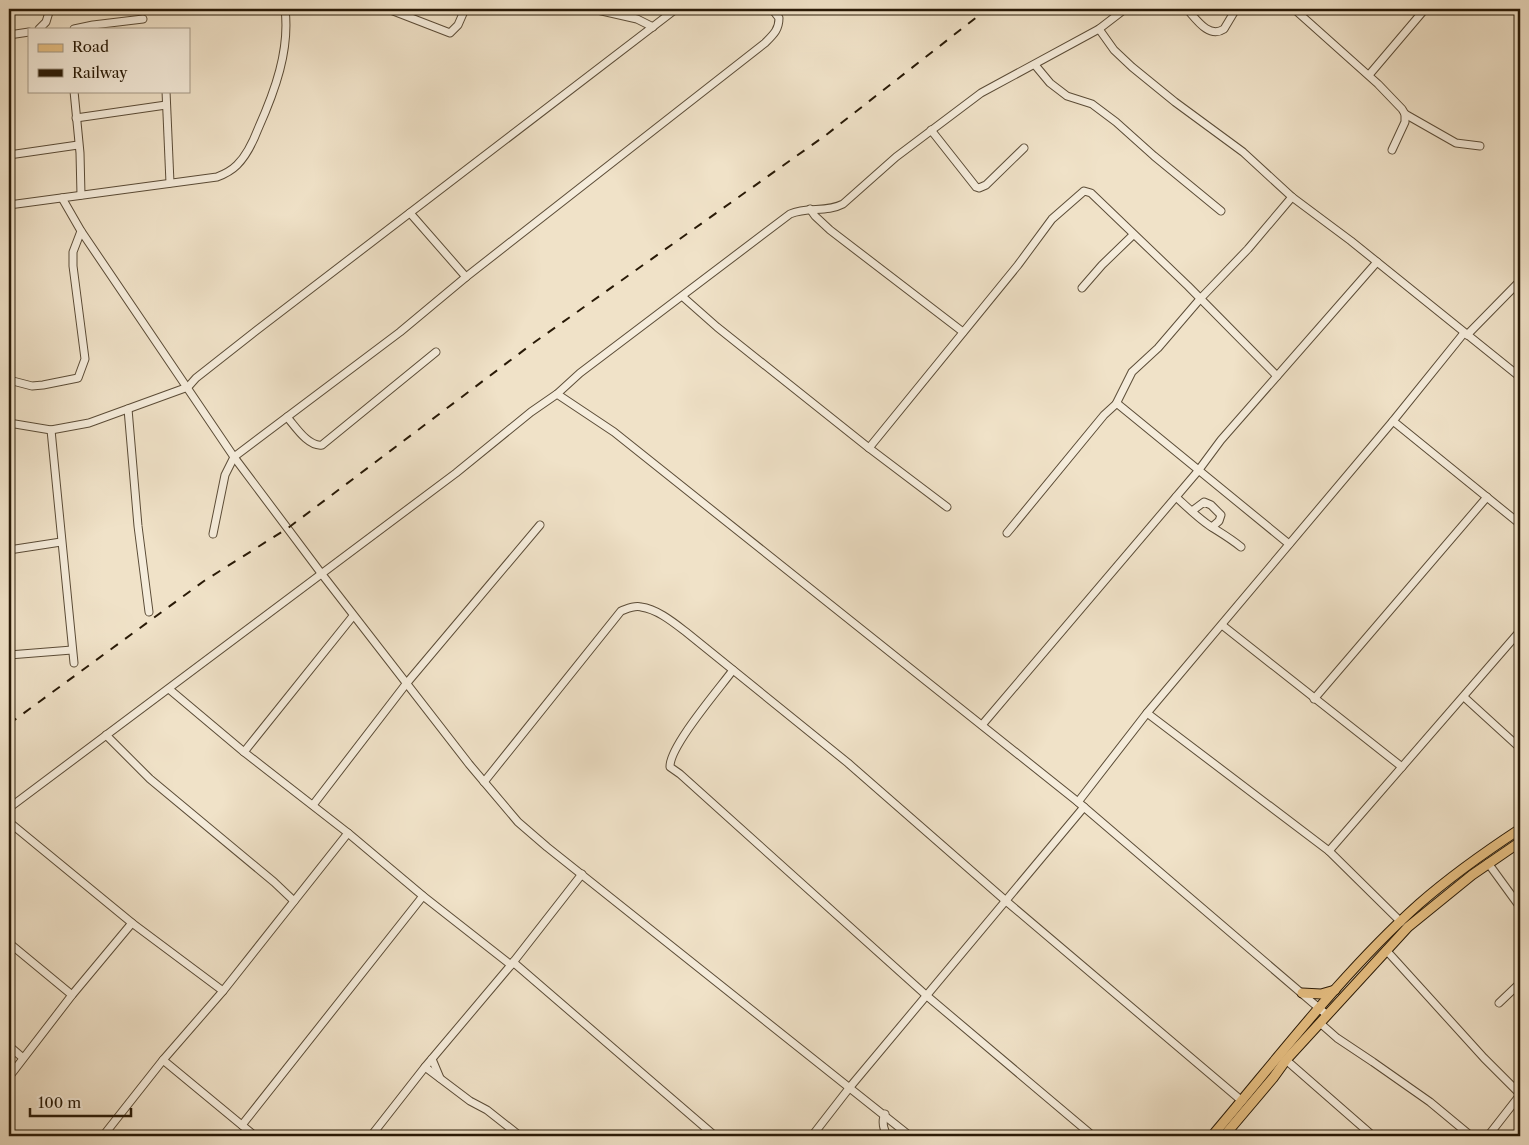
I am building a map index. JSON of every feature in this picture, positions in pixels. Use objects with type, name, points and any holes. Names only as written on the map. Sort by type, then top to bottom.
[{"type":"main road","points":[[1212,1136],[1319,1008],[1368,954],[1455,874],[1520,829]]},
{"type":"main road","points":[[1224,1136],[1274,1078],[1286,1060],[1408,927],[1446,894],[1520,842]]},
{"type":"main road","points":[[1302,993],[1321,994],[1338,989]]},
{"type":"street","points":[[40,28],[46,22],[50,9]]},
{"type":"street","points":[[9,205],[217,177],[228,172],[246,154],[266,112],[281,66],[286,36],[285,9]]},
{"type":"street","points":[[388,9],[450,33],[458,25],[465,9]]},
{"type":"street","points":[[593,9],[637,19],[653,27]]},
{"type":"street","points":[[9,423],[51,430],[89,423],[188,387],[196,378],[219,360],[676,9]]},
{"type":"street","points":[[213,534],[225,475],[234,456],[400,332],[466,277],[765,43],[778,28],[779,18],[772,9]]},
{"type":"street","points":[[9,808],[456,473],[531,412],[557,394],[580,373],[790,214],[798,211],[834,209],[844,204],[896,157],[981,93],[1099,29],[1125,9]]},
{"type":"street","points":[[1187,9],[1202,26],[1217,32],[1224,29],[1236,9]]},
{"type":"street","points":[[1294,9],[1369,75],[1405,114],[1456,143],[1480,146]]},
{"type":"street","points":[[1369,75],[1425,9]]},
{"type":"street","points":[[78,28],[93,24],[142,19]]},
{"type":"street","points":[[1099,29],[1127,64],[1243,152],[1292,197],[1377,262],[1520,378]]},
{"type":"street","points":[[9,34],[28,32]]},
{"type":"street","points":[[1035,65],[1050,83],[1067,96],[1092,104],[1116,122],[1221,211]]},
{"type":"street","points":[[74,92],[81,195]]},
{"type":"street","points":[[166,92],[170,183]]},
{"type":"street","points":[[76,118],[166,105]]},
{"type":"street","points":[[1392,150],[1405,122],[1405,114]]},
{"type":"street","points":[[931,130],[976,187],[979,188],[986,185],[1024,148]]},
{"type":"street","points":[[9,155],[78,145]]},
{"type":"street","points":[[869,448],[1018,265],[1052,219],[1082,192],[1086,191],[1091,193],[1277,376]]},
{"type":"street","points":[[1007,533],[1092,429],[1116,404],[1132,372],[1158,348],[1200,299],[1248,249],[1292,197]]},
{"type":"street","points":[[62,198],[81,231],[234,456],[406,684],[518,822],[910,1136]]},
{"type":"street","points":[[810,210],[830,230],[963,332]]},
{"type":"street","points":[[410,213],[466,277]]},
{"type":"street","points":[[9,380],[32,386],[78,378],[85,359],[73,266],[74,252],[81,231]]},
{"type":"street","points":[[1082,288],[1133,234]]},
{"type":"street","points":[[982,725],[1198,471],[1221,440],[1377,262]]},
{"type":"street","points":[[812,1136],[850,1087],[1006,901],[1081,805],[1147,713],[1465,334],[1520,281]]},
{"type":"street","points":[[682,297],[869,448],[947,507]]},
{"type":"street","points":[[287,417],[308,440],[316,446],[322,446],[436,352]]},
{"type":"street","points":[[557,394],[614,432],[982,725],[1081,805],[1327,1015]]},
{"type":"street","points":[[1116,404],[1288,544]]},
{"type":"street","points":[[128,409],[138,526],[149,612]]},
{"type":"street","points":[[1393,421],[1520,524]]},
{"type":"street","points":[[51,430],[74,663]]},
{"type":"street","points":[[1176,497],[1212,527],[1228,536],[1241,547]]},
{"type":"street","points":[[1314,699],[1486,497]]},
{"type":"street","points":[[1192,511],[1204,502],[1211,505],[1221,515],[1219,521],[1212,527]]},
{"type":"street","points":[[313,805],[406,684],[540,525]]},
{"type":"street","points":[[9,550],[62,542]]},
{"type":"street","points":[[484,782],[621,611],[640,606],[668,618],[848,763],[1006,901],[1242,1100]]},
{"type":"street","points":[[244,752],[354,616]]},
{"type":"street","points":[[1222,625],[1402,767]]},
{"type":"street","points":[[1329,851],[1519,635]]},
{"type":"street","points":[[9,655],[72,650]]},
{"type":"street","points":[[733,670],[681,741],[673,754],[670,767],[835,911],[927,996],[1092,1136]]},
{"type":"street","points":[[169,689],[423,896],[512,964],[715,1136]]},
{"type":"street","points":[[1464,697],[1520,748]]},
{"type":"street","points":[[1147,713],[1329,851],[1401,922]]},
{"type":"street","points":[[106,735],[150,779],[274,882],[294,901]]},
{"type":"street","points":[[9,822],[132,923],[223,991]]},
{"type":"street","points":[[103,1136],[163,1060],[223,991],[348,833]]},
{"type":"street","points":[[1488,863],[1520,907]]},
{"type":"street","points":[[371,1136],[425,1067],[512,964],[582,874]]},
{"type":"street","points":[[242,1125],[423,896]]},
{"type":"street","points":[[9,1077],[72,995],[132,923]]},
{"type":"street","points":[[9,943],[72,995]]},
{"type":"street","points":[[1386,950],[1484,1058],[1520,1094],[1488,1136]]},
{"type":"street","points":[[1500,1002],[1520,983]]},
{"type":"street","points":[[1320,1023],[1336,1038],[1374,1062],[1430,1102],[1471,1136]]},
{"type":"street","points":[[9,1046],[23,1058]]},
{"type":"street","points":[[432,1059],[440,1078]]},
{"type":"street","points":[[163,1060],[255,1136]]},
{"type":"street","points":[[1286,1060],[1373,1136]]},
{"type":"street","points":[[425,1067],[470,1101],[487,1110],[520,1136]]},
{"type":"street","points":[[884,1114],[883,1126],[888,1136]]},
{"type":"railway","points":[[9,724],[204,581],[288,528],[532,344],[826,135],[987,9]]}]
